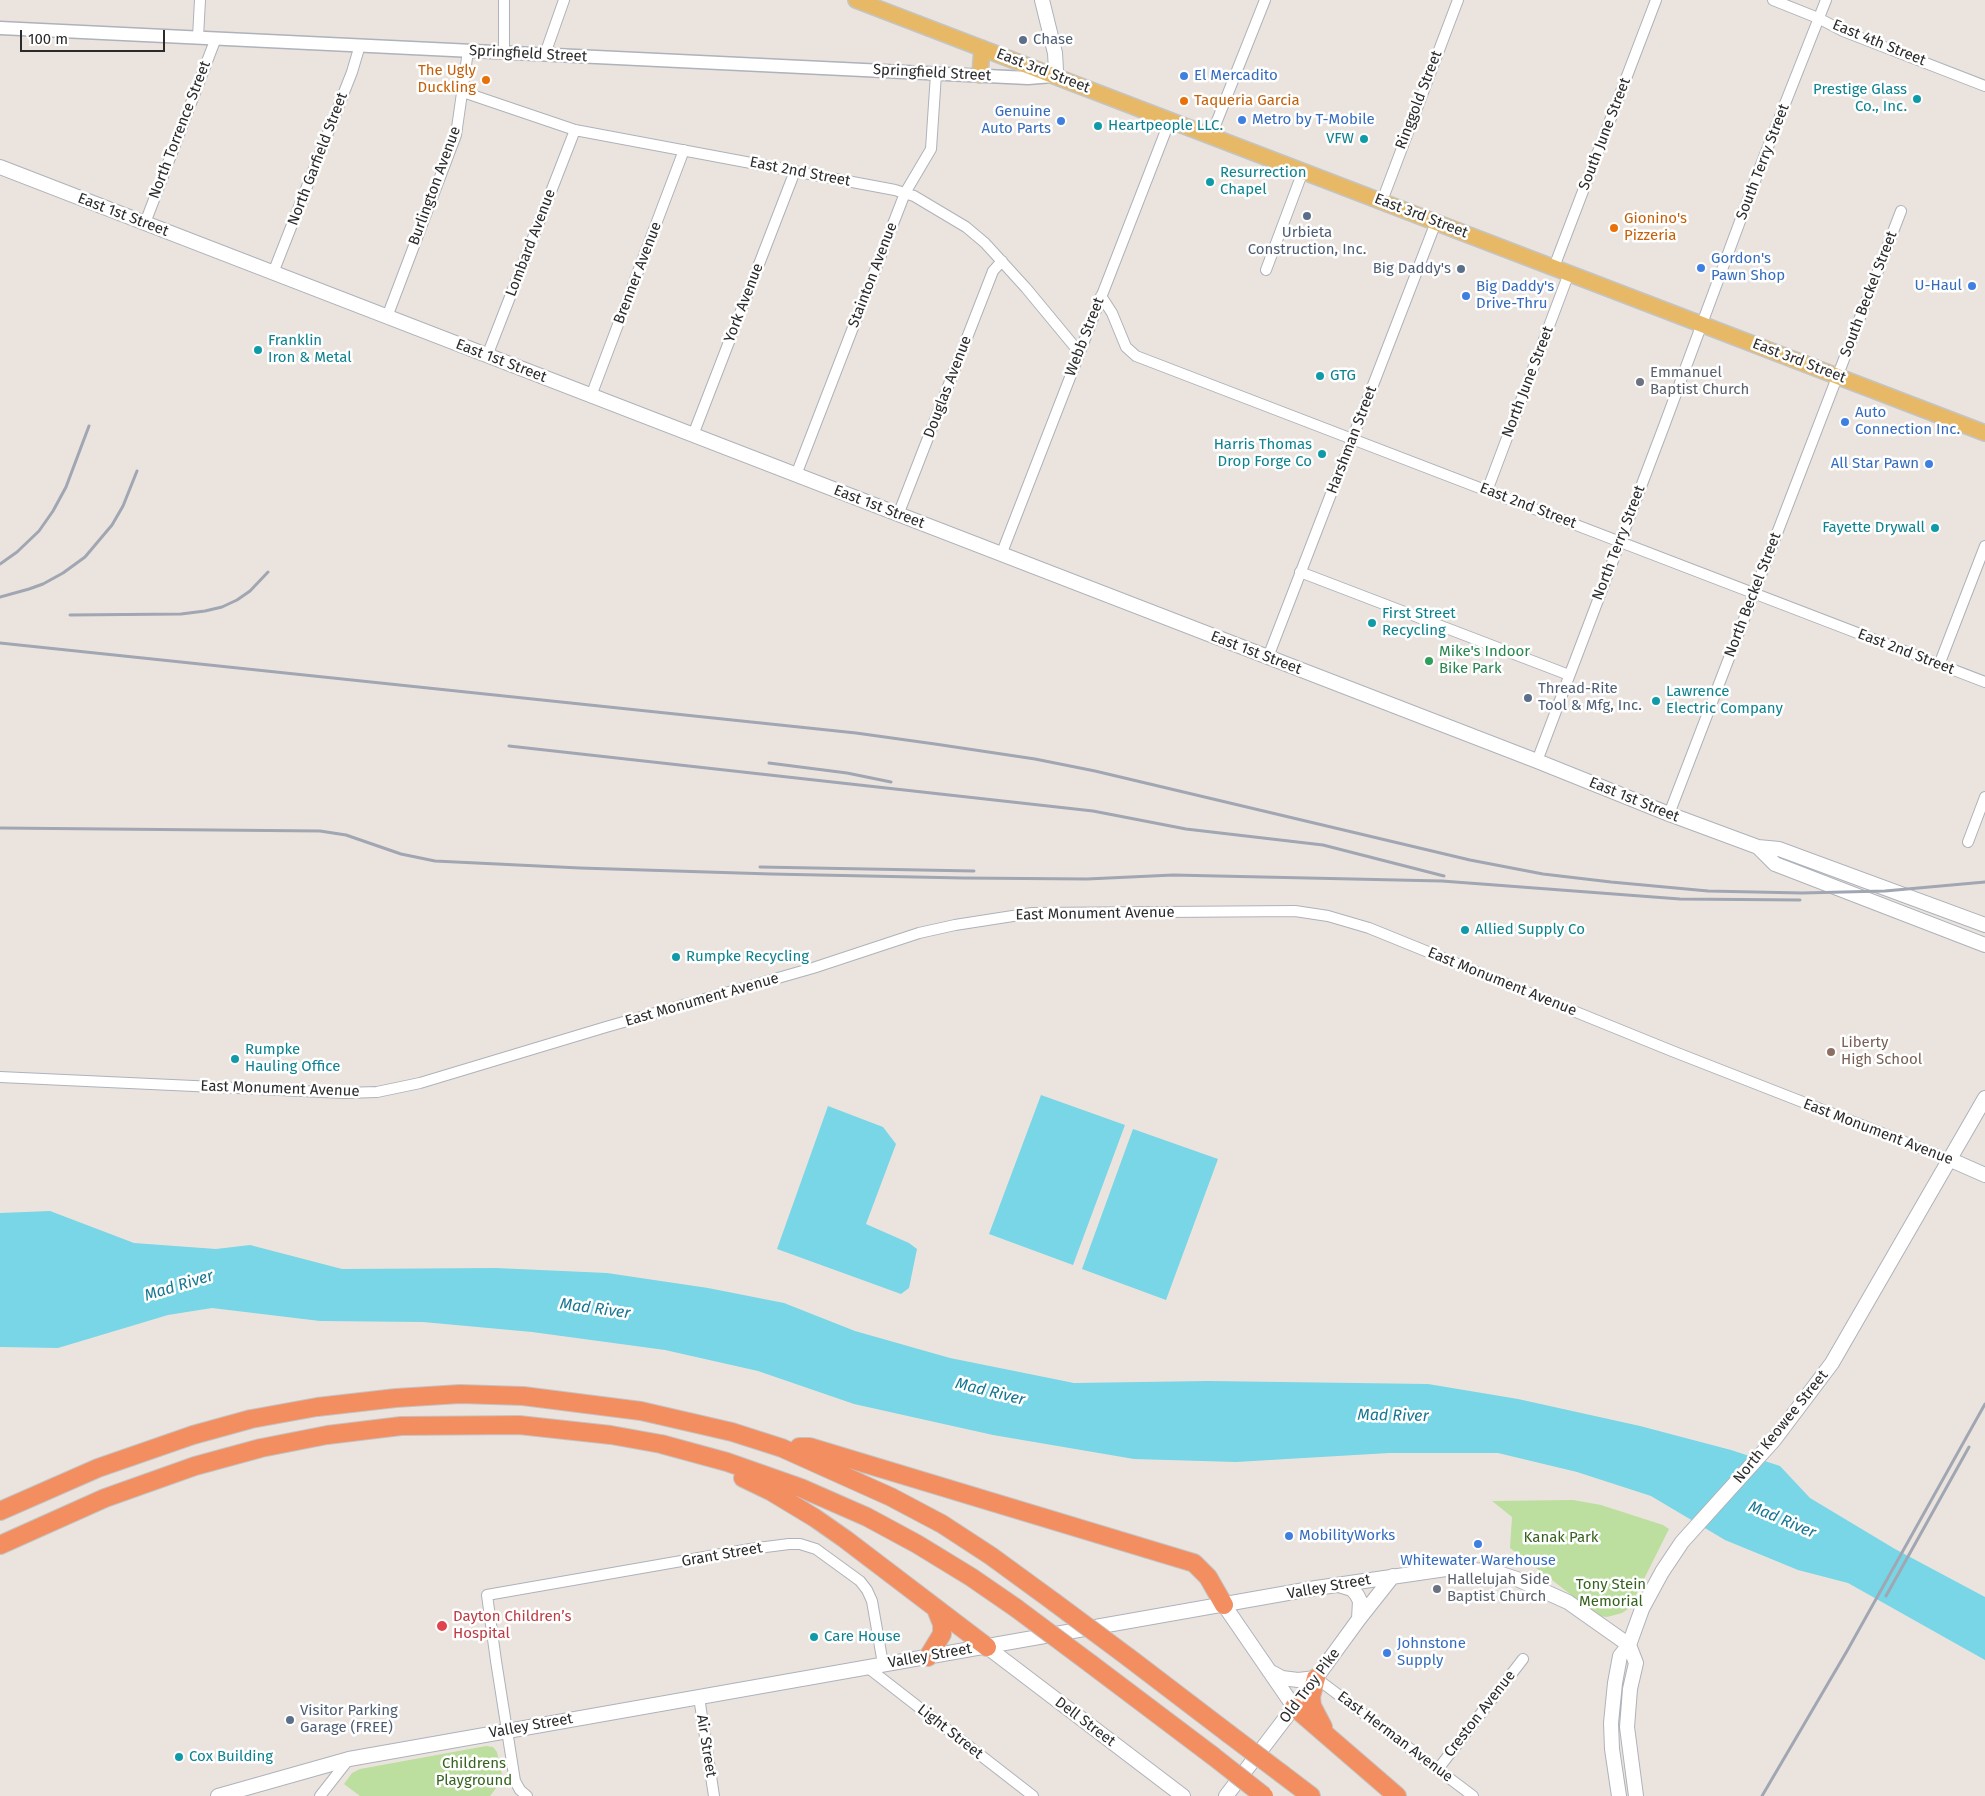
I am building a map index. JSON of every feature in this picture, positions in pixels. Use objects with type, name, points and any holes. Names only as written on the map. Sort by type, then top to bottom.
[{"type":"highway","points":[[0,1511],[98,1468],[194,1435],[270,1416],[317,1407],[396,1398],[460,1394],[523,1396],[594,1404],[682,1419],[782,1448],[891,1496],[942,1524],[991,1556],[1054,1602],[1311,1796]]},
{"type":"highway","points":[[0,1545],[105,1498],[195,1466],[261,1448],[327,1435],[401,1426],[518,1425],[611,1435],[661,1444],[706,1456],[801,1488],[867,1517],[917,1544],[971,1577],[1016,1608],[1264,1796]]},
{"type":"highway","points":[[782,1448],[810,1447],[1194,1564],[1208,1577],[1224,1605]]},
{"type":"highway","points":[[706,1456],[716,1465],[772,1492],[815,1518],[987,1647]]},
{"type":"highway","points":[[928,1657],[942,1634],[942,1624],[936,1609]]},
{"type":"highway","points":[[1316,1678],[1311,1697],[1312,1706],[1330,1738]]},
{"type":"highway","points":[[1294,1708],[1397,1796]]},
{"type":"main road","name":"East 3rd Street","points":[[856,0],[871,3],[982,48],[1985,433]]},
{"type":"main road","points":[[1042,0],[1054,53],[1055,76]]},
{"type":"main road","points":[[980,75],[982,48]]},
{"type":"main road","name":"East 1st Street","points":[[0,168],[1268,657],[1669,814],[1758,847],[1779,849],[1985,926]]},
{"type":"main road","name":"East 1st Street","points":[[1758,847],[1775,864],[1985,945]]},
{"type":"main road","name":"North Keowee Street","points":[[1619,1796],[1614,1770],[1611,1724],[1615,1683],[1620,1656],[1629,1645],[1642,1609],[1662,1572],[1682,1542],[1774,1440],[1832,1362],[1951,1160],[1985,1098]]},
{"type":"main road","name":"East Monument Avenue","points":[[1951,1160],[1985,1175]]},
{"type":"main road","name":"Valley Street","points":[[218,1796],[349,1759],[1338,1584],[1446,1569],[1492,1571],[1517,1579],[1568,1602],[1629,1645]]},
{"type":"main road","name":"Old Troy Pike","points":[[1226,1796],[1359,1619],[1394,1576]]},
{"type":"main road","points":[[1338,1584],[1352,1589],[1358,1595],[1360,1601],[1359,1619]]},
{"type":"main road","points":[[1224,1605],[1294,1708]]},
{"type":"main road","points":[[1629,1645],[1636,1663],[1630,1689],[1627,1727],[1636,1796]]},
{"type":"main road","name":"Dell Street","points":[[987,1647],[1183,1796]]},
{"type":"main road","points":[[1269,1671],[1282,1678],[1298,1680],[1316,1678]]},
{"type":"street","name":"North Torrence Street","points":[[198,37],[200,0]]},
{"type":"street","points":[[504,0],[504,52]]},
{"type":"street","points":[[545,54],[564,0]]},
{"type":"street","points":[[1211,136],[1265,0]]},
{"type":"street","name":"Ringgold Street","points":[[1382,201],[1458,0]]},
{"type":"street","name":"South June Street","points":[[1554,267],[1656,0]]},
{"type":"street","name":"East 4th Street","points":[[1773,0],[1985,86]]},
{"type":"street","name":"South Terry Street","points":[[1702,324],[1762,162],[1826,0]]},
{"type":"street","name":"Springfield Street","points":[[0,28],[936,74],[1028,78],[1055,76]]},
{"type":"street","name":"North Torrence Street","points":[[145,223],[216,38]]},
{"type":"street","name":"North Garfield Street","points":[[273,273],[352,72],[360,45]]},
{"type":"street","name":"Burlington Avenue","points":[[386,317],[452,148],[458,128],[468,51]]},
{"type":"street","name":"Stainton Avenue","points":[[796,475],[905,193],[931,149],[936,74]]},
{"type":"street","name":"East 2nd Street","points":[[463,92],[575,130],[905,193],[966,227],[1002,261],[1080,352]]},
{"type":"street","name":"Webb Street","points":[[1001,555],[1170,120]]},
{"type":"street","name":"Lombard Avenue","points":[[487,356],[575,130]]},
{"type":"street","name":"Brenner Avenue","points":[[591,396],[684,150]]},
{"type":"street","name":"York Avenue","points":[[693,436],[795,171]]},
{"type":"street","points":[[1266,270],[1303,171]]},
{"type":"street","name":"South Beckel Street","points":[[1838,376],[1901,212]]},
{"type":"street","name":"Harshman Street","points":[[1268,657],[1436,222]]},
{"type":"street","name":"Douglas Avenue","points":[[898,515],[993,271],[1002,261]]},
{"type":"street","name":"North June Street","points":[[1487,491],[1569,273]]},
{"type":"street","name":"East 2nd Street","points":[[1101,296],[1112,313],[1126,347],[1136,356],[1985,682]]},
{"type":"street","name":"North Terry Street","points":[[1536,761],[1702,324]]},
{"type":"street","name":"North Beckel Street","points":[[1669,814],[1838,376]]},
{"type":"street","points":[[1939,665],[1985,546]]},
{"type":"street","points":[[1300,572],[1569,675]]},
{"type":"street","points":[[1968,842],[1985,797]]},
{"type":"street","name":"East Monument Avenue","points":[[0,1078],[344,1093],[377,1092],[420,1083],[805,970],[919,933],[954,925],[1032,913],[1295,911],[1328,916],[1369,928],[1688,1058],[1951,1160]]},
{"type":"street","name":"Grant Street","points":[[506,1730],[487,1595],[750,1549],[800,1544],[816,1549],[860,1581],[867,1590],[872,1601],[883,1664]]},
{"type":"street","name":"Creston Avenue","points":[[1438,1769],[1523,1659]]},
{"type":"street","name":"Light Street","points":[[867,1667],[1034,1796]]},
{"type":"street","name":"East Herman Avenue","points":[[1316,1678],[1473,1796]]},
{"type":"street","name":"Air Street","points":[[698,1697],[714,1796]]},
{"type":"street","points":[[506,1730],[516,1785],[527,1796]]},
{"type":"street","points":[[320,1796],[349,1759]]},
{"type":"green space","name":"Kanak Park","points":[[1573,1500],[1601,1505],[1663,1525],[1669,1529],[1636,1595],[1628,1609],[1622,1613],[1607,1617],[1599,1616],[1510,1548],[1512,1517],[1492,1501]]},
{"type":"green space","name":"Childrens Playground","points":[[486,1746],[493,1747],[497,1752],[503,1779],[490,1796],[360,1796],[344,1784],[352,1773],[360,1769]]},
{"type":"water","points":[[1041,1095],[1125,1125],[1073,1265],[989,1234]]},
{"type":"water","points":[[828,1106],[883,1127],[896,1144],[866,1224],[909,1243],[917,1249],[909,1288],[901,1294],[777,1249]]},
{"type":"water","points":[[1133,1129],[1218,1159],[1166,1300],[1082,1269]]},
{"type":"water","name":"Mad River","points":[[50,1211],[134,1243],[216,1249],[250,1245],[342,1269],[496,1268],[607,1273],[708,1288],[784,1303],[855,1331],[950,1358],[1074,1383],[1208,1381],[1428,1384],[1518,1399],[1640,1426],[1731,1450],[1780,1466],[1810,1498],[1895,1549],[1985,1597],[1985,1660],[1848,1583],[1798,1570],[1725,1540],[1651,1496],[1577,1472],[1498,1453],[1389,1453],[1236,1462],[1134,1459],[993,1435],[854,1404],[758,1371],[665,1350],[532,1332],[423,1322],[320,1321],[212,1308],[168,1315],[58,1348],[0,1347],[0,1213]]},
{"type":"railway","points":[[0,564],[17,552],[39,531],[53,511],[66,487],[89,426]]},
{"type":"railway","points":[[0,597],[43,584],[63,573],[85,557],[112,525],[123,506],[137,471]]},
{"type":"railway","points":[[70,615],[181,614],[205,611],[222,607],[237,600],[250,591],[268,572]]},
{"type":"railway","points":[[0,643],[856,733],[935,744],[1035,759],[1095,771],[1470,860],[1543,874],[1708,891],[1802,893],[1885,891],[1985,882]]},
{"type":"railway","points":[[509,746],[1093,811],[1186,829],[1323,845],[1444,876]]},
{"type":"railway","points":[[769,763],[847,773],[891,782]]},
{"type":"railway","points":[[0,828],[320,831],[346,835],[401,854],[435,861],[580,868],[963,878],[1087,879],[1173,875],[1442,881],[1680,899],[1800,900]]},
{"type":"railway","points":[[760,867],[974,871]]},
{"type":"railway","points":[[1762,1796],[1847,1651],[1985,1404]]},
{"type":"railway","points":[[1886,1596],[1969,1447]]},
{"type":"place","name":"Chase","points":[[1023,40]]},
{"type":"place","name":"El Mercadito","points":[[1184,76]]},
{"type":"place","name":"The Ugly Duckling","points":[[486,80]]},
{"type":"place","name":"Prestige Glass Co., Inc.","points":[[1917,99]]},
{"type":"place","name":"Taqueria Garcia","points":[[1184,101]]},
{"type":"place","name":"Metro by T-Mobile","points":[[1242,120]]},
{"type":"place","name":"Genuine Auto Parts","points":[[1061,121]]},
{"type":"place","name":"Heartpeople LLC.","points":[[1098,126]]},
{"type":"place","name":"VFW","points":[[1364,139]]},
{"type":"place","name":"Resurrection Chapel","points":[[1210,182]]},
{"type":"place","name":"Urbieta Construction, Inc.","points":[[1307,216]]},
{"type":"place","name":"Gionino's Pizzeria","points":[[1614,228]]},
{"type":"place","name":"Gordon's Pawn Shop","points":[[1701,268]]},
{"type":"place","name":"Big Daddy's","points":[[1461,269]]},
{"type":"place","name":"U-Haul","points":[[1972,286]]},
{"type":"place","name":"Big Daddy's Drive-Thru","points":[[1466,296]]},
{"type":"place","name":"Franklin Iron & Metal","points":[[258,350]]},
{"type":"place","name":"GTG","points":[[1320,376]]},
{"type":"place","name":"Emmanuel Baptist Church","points":[[1640,382]]},
{"type":"place","name":"Auto Connection Inc.","points":[[1845,422]]},
{"type":"place","name":"Harris Thomas Drop Forge Co","points":[[1322,454]]},
{"type":"place","name":"All Star Pawn","points":[[1929,464]]},
{"type":"place","name":"Fayette Drywall","points":[[1935,528]]},
{"type":"place","name":"First Street Recycling","points":[[1372,623]]},
{"type":"place","name":"Mike's Indoor Bike Park","points":[[1429,661]]},
{"type":"place","name":"Thread-Rite Tool & Mfg, Inc.","points":[[1528,698]]},
{"type":"place","name":"Lawrence Electric Company","points":[[1656,701]]},
{"type":"place","name":"Allied Supply Co","points":[[1465,930]]},
{"type":"place","name":"Rumpke Recycling","points":[[676,957]]},
{"type":"place","name":"Liberty High School","points":[[1831,1052]]},
{"type":"place","name":"Rumpke Hauling Office","points":[[235,1059]]},
{"type":"place","name":"MobilityWorks","points":[[1289,1536]]},
{"type":"place","name":"Whitewater Warehouse","points":[[1478,1544]]},
{"type":"place","name":"Hallelujah Side Baptist Church","points":[[1437,1589]]},
{"type":"place","name":"Dayton Children’s Hospital","points":[[442,1626]]},
{"type":"place","name":"Care House","points":[[814,1637]]},
{"type":"place","name":"Johnstone Supply","points":[[1387,1653]]},
{"type":"place","name":"Visitor Parking Garage (FREE)","points":[[290,1720]]},
{"type":"place","name":"Cox Building","points":[[179,1757]]},
{"type":"park label","name":"Tony Stein Memorial","points":[[1611,1594]]}]
